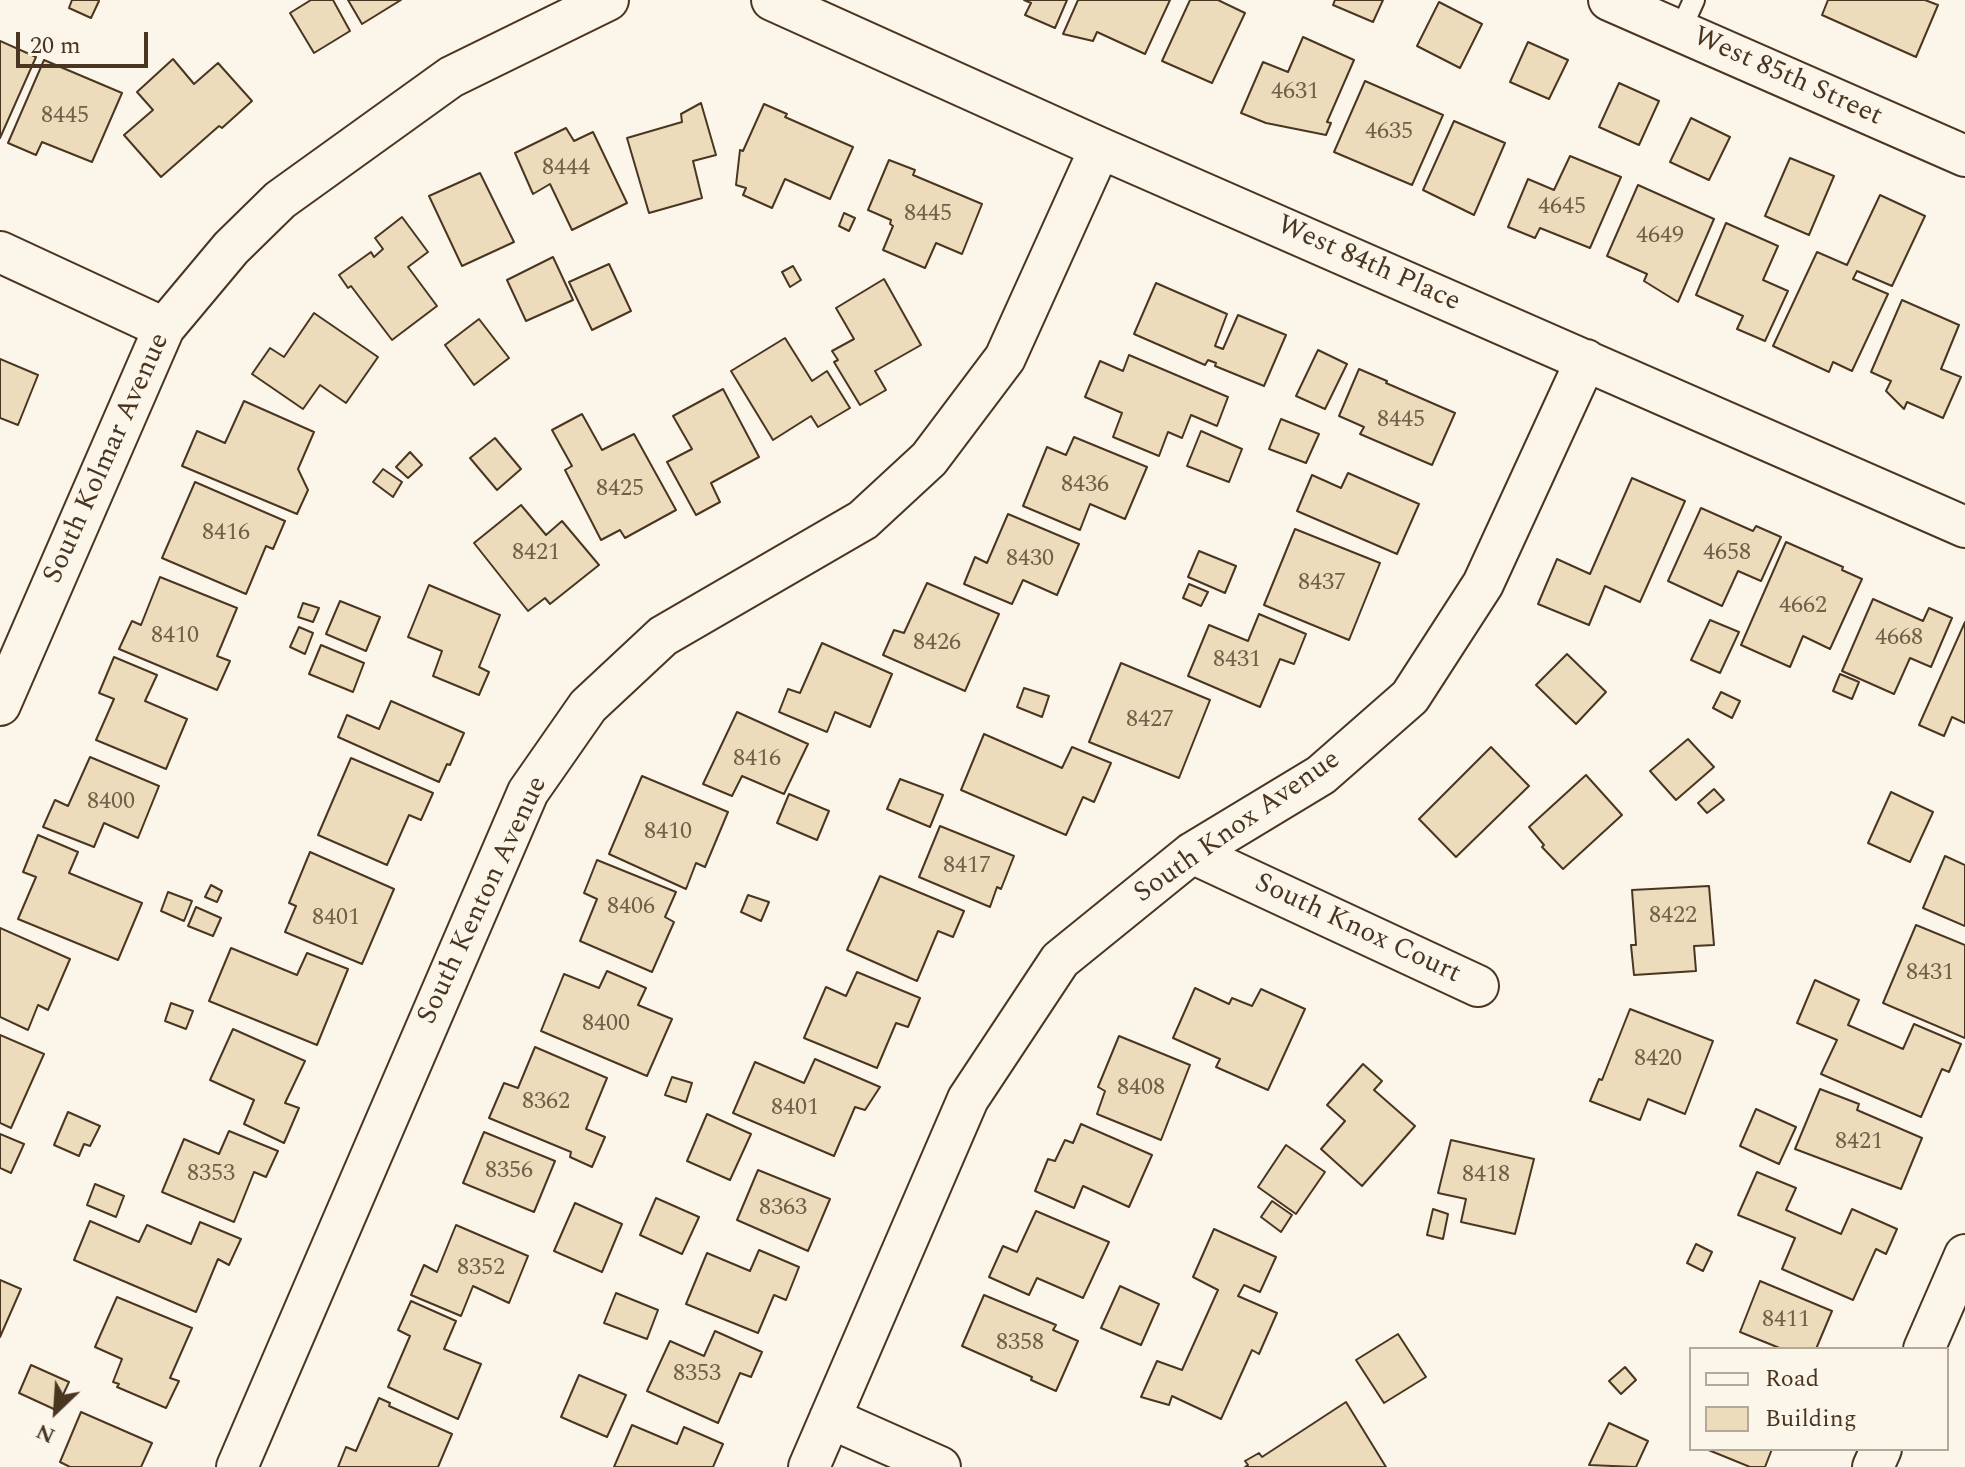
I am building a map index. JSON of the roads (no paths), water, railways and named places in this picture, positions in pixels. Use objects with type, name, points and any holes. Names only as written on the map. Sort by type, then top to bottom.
[{"type":"street","name":"South Kolmar Avenue","points":[[0,705],[164,328],[231,248],[280,200],[451,77],[608,0]]},
{"type":"street","name":"West 84th Place","points":[[772,0],[1100,148],[1965,527]]},
{"type":"street","name":"West 85th Street","points":[[1609,0],[1687,16],[1965,156]]},
{"type":"street","name":"South Kenton Avenue","points":[[237,1467],[528,792],[588,706],[663,636],[863,520],[929,459],[1005,358],[1100,148]]},
{"type":"street","points":[[0,252],[164,328]]},
{"type":"street","name":"South Knox Avenue","points":[[809,1467],[968,1099],[1060,960],[1192,853],[1321,775],[1410,697],[1483,584],[1586,360]]},
{"type":"street","name":"South Knox Court","points":[[1192,853],[1478,986]]},
{"type":"street","points":[[1925,1347],[1965,1255]]},
{"type":"street","points":[[830,1418],[940,1467]]}]
